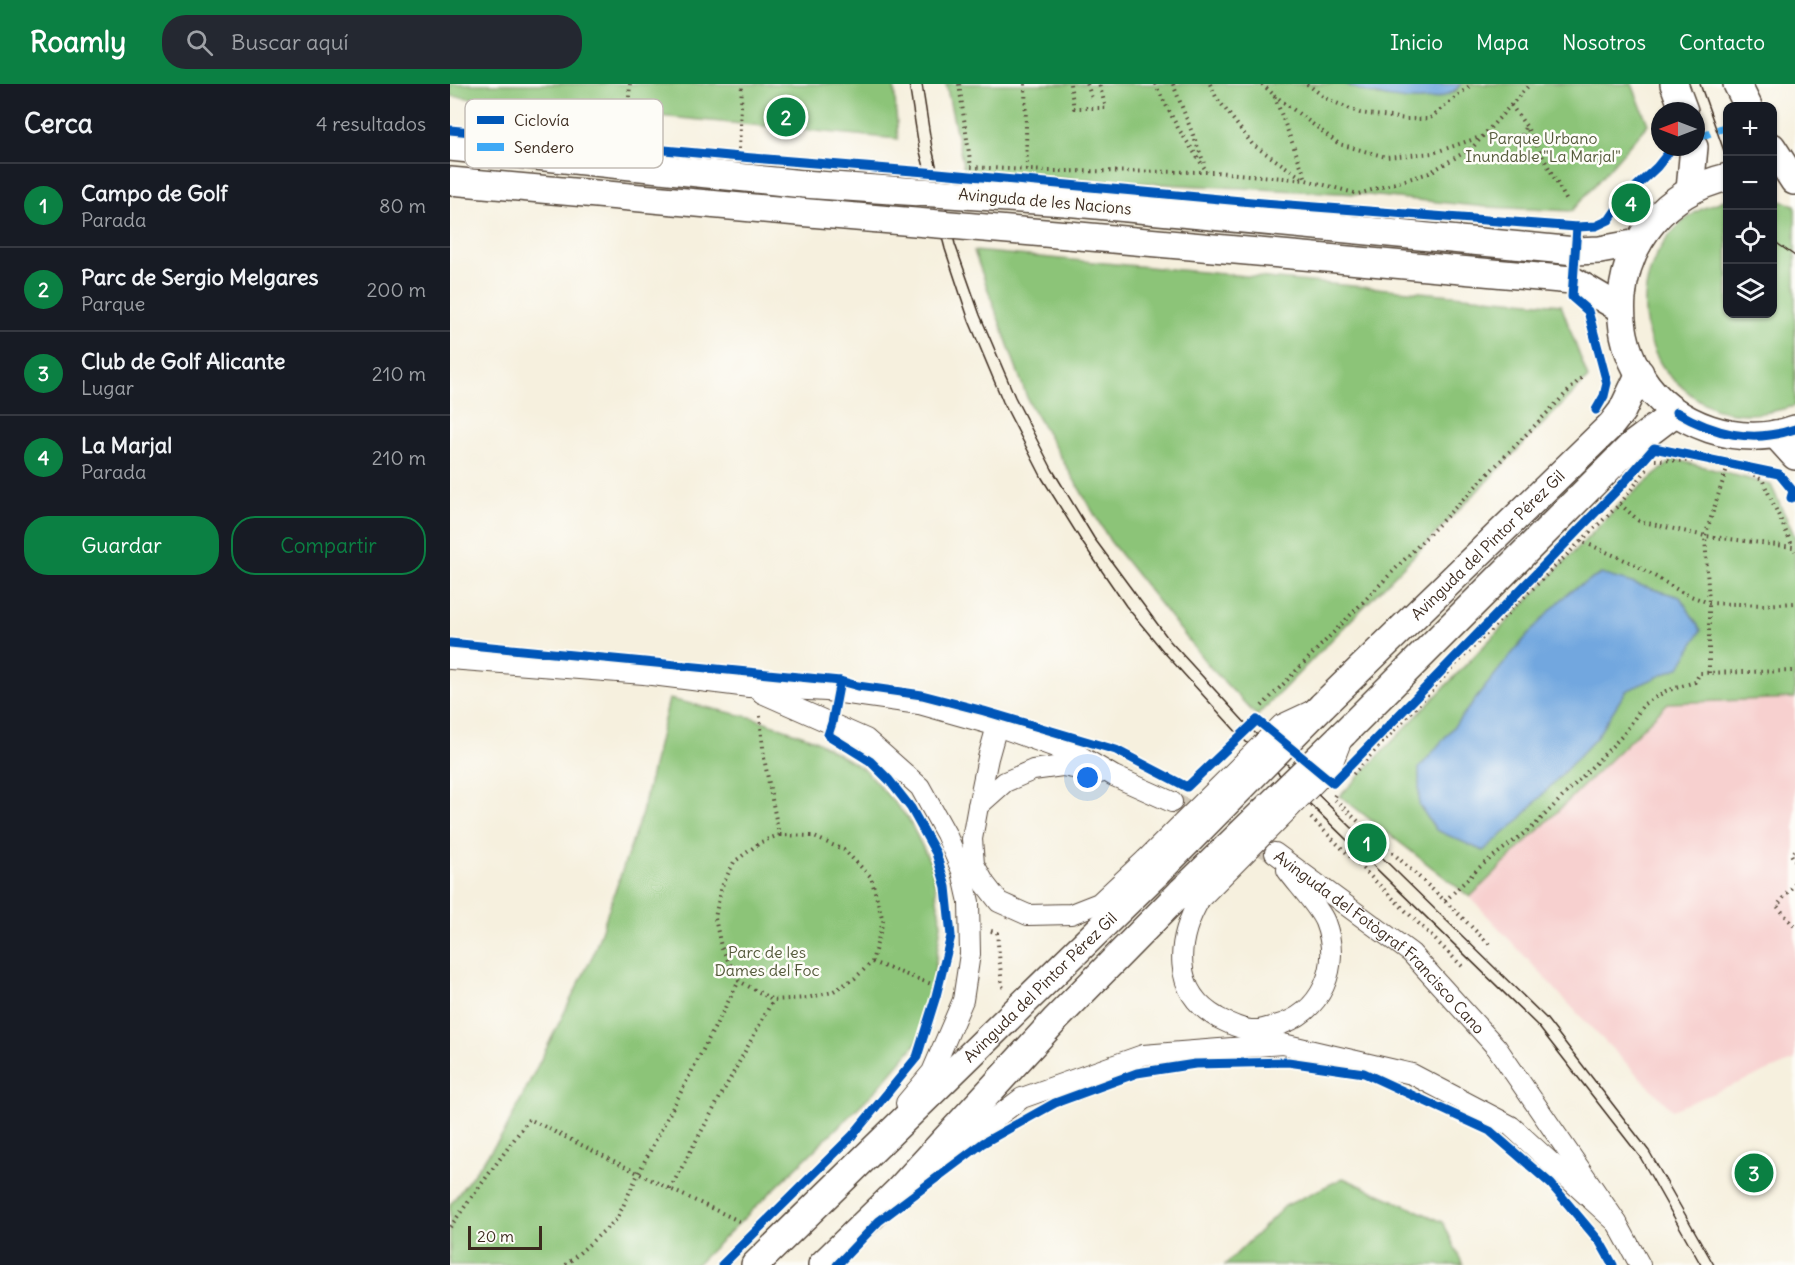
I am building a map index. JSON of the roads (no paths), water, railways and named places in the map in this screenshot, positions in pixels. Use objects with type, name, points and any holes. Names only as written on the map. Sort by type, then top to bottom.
[{"type":"main road","points":[[1674,84],[1681,102]]},
{"type":"main road","points":[[1737,84],[1746,102]]},
{"type":"main road","name":"Avinguda de les Nacions","points":[[450,147],[465,149]]},
{"type":"main road","points":[[1690,190],[1693,156]]},
{"type":"main road","points":[[1777,156],[1787,180]]},
{"type":"main road","name":"Avinguda de les Nacions","points":[[650,168],[803,184],[1065,202],[1575,251],[1600,250],[1638,243]]},
{"type":"main road","points":[[1723,178],[1690,190],[1660,212],[1647,226],[1630,258],[1625,274],[1621,309],[1627,342],[1640,373],[1656,394],[1676,412],[1699,425],[1723,434],[1749,436],[1785,432],[1795,456]]},
{"type":"main road","name":"Avinguda de les Nacions","points":[[450,181],[1572,280],[1621,309]]},
{"type":"main road","name":"Avinguda del Pintor Pérez Gil","points":[[755,1265],[1152,865],[1322,706],[1611,425],[1622,411],[1640,373]]},
{"type":"main road","name":"Avinguda del Pintor Pérez Gil","points":[[822,1265],[898,1191],[1056,1019],[1191,895],[1344,733],[1632,446],[1676,412]]},
{"type":"street","points":[[450,659],[644,674],[749,687],[827,691],[919,704],[997,726],[1080,756],[1114,776],[1172,802]]},
{"type":"street","points":[[749,687],[866,739],[920,787],[946,834],[962,871],[969,902],[970,954],[963,1000],[932,1072],[855,1166]]},
{"type":"street","points":[[978,806],[997,726]]},
{"type":"street","points":[[978,806],[1005,782],[1033,770],[1062,766],[1114,776]]},
{"type":"street","name":"Avinguda del Pintor Pérez Gil","points":[[978,806],[972,839],[974,864],[985,884],[999,902],[1028,915],[1071,914],[1099,903],[1152,865]]},
{"type":"street","name":"Avinguda del Fotògraf Francisco Cano","points":[[1191,895],[1190,917],[1183,941],[1183,972],[1196,1001],[1209,1013],[1233,1026],[1257,1030],[1283,1024],[1299,1016],[1316,1001],[1329,974],[1331,945],[1324,920],[1275,854],[1411,953],[1497,1048],[1617,1223],[1640,1265]]},
{"type":"street","name":"Avinguda del Fotògraf Francisco Cano","points":[[898,1191],[1022,1098],[1143,1056],[1283,1044],[1412,1074],[1511,1126],[1617,1223]]},
{"type":"water","points":[[1345,84],[1461,84],[1451,93],[1438,98],[1405,100],[1372,94]]},
{"type":"water","points":[[1601,574],[1680,597],[1701,630],[1680,667],[1626,691],[1596,738],[1516,823],[1483,851],[1436,830],[1419,805],[1419,768],[1546,615],[1578,586]]},
{"type":"tunnel","points":[[1172,802],[1275,853]]},
{"type":"tram line","points":[[909,84],[919,148],[945,249],[969,321],[1003,402],[1042,478],[1082,542],[1126,606],[1163,651],[1240,736],[1538,1026],[1640,1157],[1701,1265]]},
{"type":"tram line","points":[[922,84],[932,148],[955,244],[980,315],[1015,397],[1052,469],[1094,538],[1170,641],[1249,727],[1546,1018],[1649,1151],[1714,1265]]},
{"type":"tram line","points":[[1700,84],[1726,156]]},
{"type":"tram line","points":[[1777,243],[1795,256]]},
{"type":"place","name":"Parc de Sergio Melgares","points":[[786,117]]},
{"type":"place","name":"La Marjal","points":[[1631,203]]},
{"type":"place","name":"Campo de Golf","points":[[1367,843]]},
{"type":"place","name":"Club de Golf Alicante","points":[[1754,1173]]},
{"type":"park label","name":"Parque Urbano Inundable \"La Marjal\"","points":[[1543,147]]},
{"type":"park label","name":"Parc de les Dames del Foc","points":[[767,961]]}]
